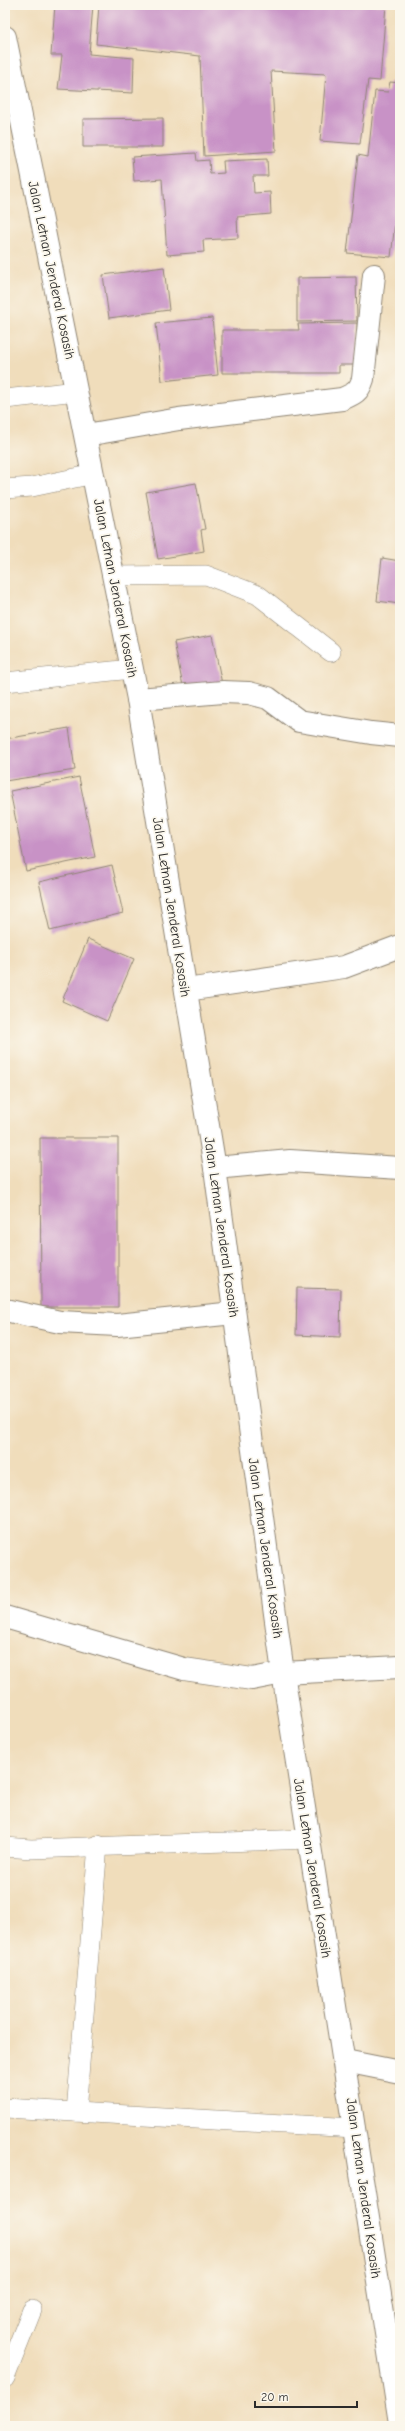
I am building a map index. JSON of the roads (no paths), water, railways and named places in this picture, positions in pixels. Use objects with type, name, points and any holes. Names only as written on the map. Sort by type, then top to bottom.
[{"type":"main road","name":"Jalan Letnan Jenderal Kosasih","points":[[5,37],[9,75],[77,391],[138,699],[215,1168],[283,1673],[308,1839],[345,2061],[400,2423]]},
{"type":"main road","points":[[86,435],[179,419],[342,399],[354,394],[360,389],[363,379],[374,275]]},
{"type":"main road","points":[[138,699],[223,692],[248,693],[268,698],[299,720],[371,733],[400,736]]},
{"type":"main road","points":[[186,990],[344,966],[400,946]]},
{"type":"main road","points":[[215,1168],[290,1161],[400,1168]]},
{"type":"main road","points":[[5,1310],[60,1322],[117,1325],[234,1313]]},
{"type":"main road","points":[[5,1617],[184,1669],[252,1679],[283,1673],[400,1667]]},
{"type":"main road","points":[[345,2061],[400,2072]]},
{"type":"lane","points":[[5,399],[77,391]]},
{"type":"lane","points":[[5,489],[32,487],[94,474]]},
{"type":"lane","points":[[114,576],[206,574],[258,595],[331,652]]},
{"type":"lane","points":[[5,682],[132,669]]},
{"type":"lane","points":[[5,1847],[31,1849],[98,1845],[269,1842],[308,1839]]},
{"type":"lane","points":[[76,2112],[98,1845]]},
{"type":"lane","points":[[5,2108],[355,2128]]},
{"type":"lane","points":[[5,2378],[32,2310]]}]
